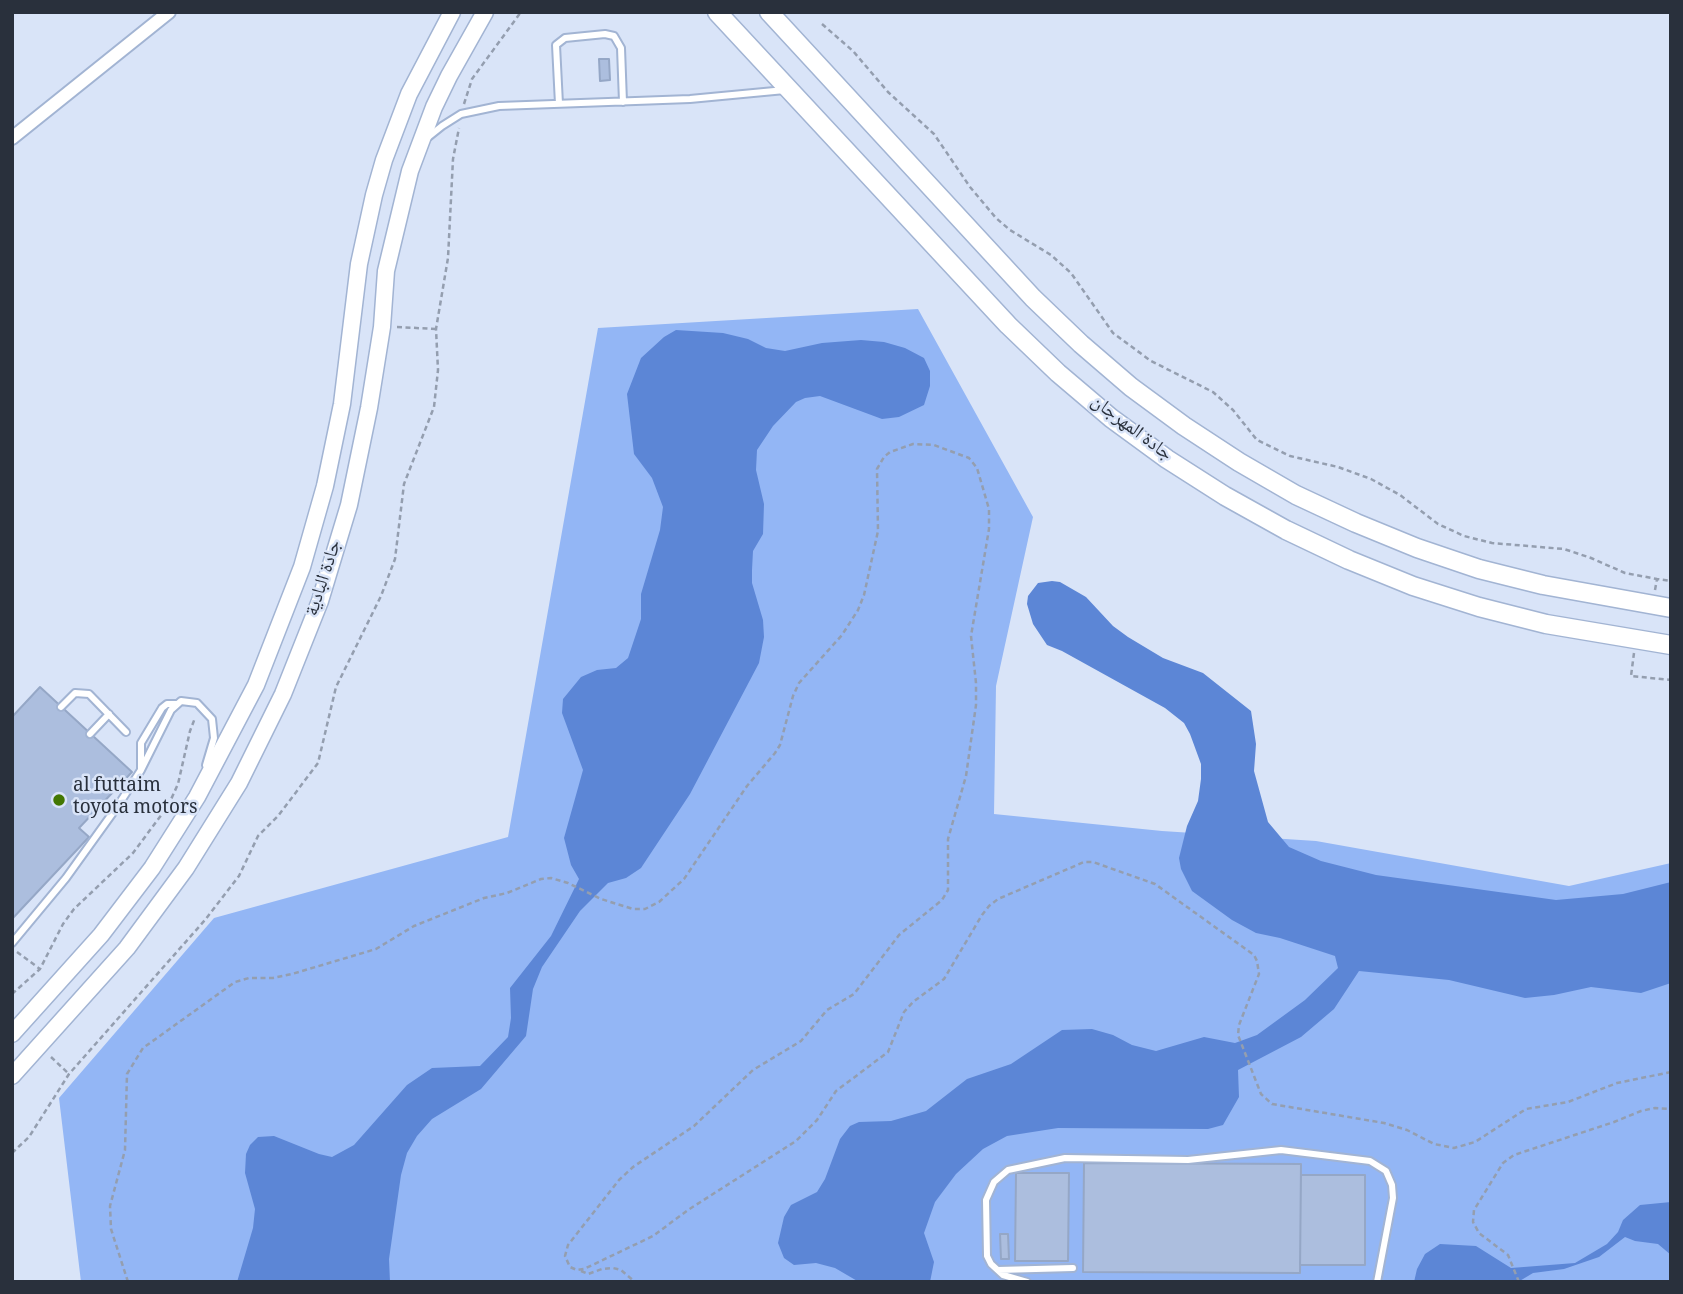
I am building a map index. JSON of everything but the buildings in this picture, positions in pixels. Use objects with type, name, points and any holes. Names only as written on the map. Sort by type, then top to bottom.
[{"type":"main road","name":"جادة المهرجان","points":[[717,12],[1018,335],[1111,418],[1179,466],[1225,496],[1286,530],[1413,586],[1546,624],[1671,645]]},
{"type":"main road","name":"جادة المهرجان","points":[[769,12],[1034,298],[1111,370],[1184,426],[1296,495],[1417,548],[1479,569],[1543,585],[1671,608]]},
{"type":"street","points":[[12,138],[169,12]]},
{"type":"street","name":"جادة البادية","points":[[12,1034],[74,967],[152,868],[197,797],[256,685],[302,567],[325,486],[338,424],[359,264],[384,160],[410,94],[452,12]]},
{"type":"street","name":"جادة البادية","points":[[12,1076],[95,986],[158,909],[213,826],[262,739],[303,648],[335,553],[360,457],[382,327],[386,271],[401,204],[420,144],[449,76],[485,12]]},
{"type":"lane","points":[[559,104],[556,45],[565,38],[605,34],[614,36],[620,43],[623,102]]},
{"type":"lane","points":[[420,144],[451,119],[473,110],[499,106],[623,102],[788,90]]},
{"type":"lane","points":[[61,707],[75,693],[85,692],[126,732]]},
{"type":"lane","points":[[141,771],[141,743],[162,708],[167,704],[186,700],[201,705],[212,719],[215,732],[197,797]]},
{"type":"lane","points":[[12,945],[85,852],[141,771],[176,704]]},
{"type":"lane","points":[[90,734],[109,714]]},
{"type":"lane","points":[[1027,1282],[1003,1275],[987,1256],[986,1200],[994,1182],[1008,1170],[1065,1158],[1188,1160],[1282,1150],[1370,1161],[1386,1171],[1392,1185],[1393,1198],[1377,1282]]},
{"type":"lane","points":[[997,1270],[1073,1268]]},
{"type":"path","points":[[822,24],[853,51],[888,92],[934,134],[970,187],[996,218],[1071,273],[1113,333],[1151,361],[1213,392],[1233,410],[1257,440],[1290,456],[1338,467],[1371,479],[1400,495],[1438,524],[1464,536],[1492,543],[1564,549],[1625,573],[1657,579]]},
{"type":"path","points":[[382,327],[436,328]]},
{"type":"path","points":[[128,1282],[111,1229],[110,1206],[125,1150],[127,1074],[150,1041],[235,982],[292,974],[376,948],[421,923],[541,879],[555,879],[601,899],[639,909],[653,906],[684,879],[747,786],[775,753],[780,745],[795,690],[842,635],[858,610],[864,595],[878,531],[876,474],[884,457],[906,445],[920,443],[934,445],[969,458],[977,468],[985,490],[990,519],[971,636],[976,705],[967,776],[948,839],[948,890],[942,900],[899,935],[855,994],[827,1010],[801,1041],[752,1070],[694,1126],[633,1167],[619,1180],[568,1245],[565,1256],[567,1264],[573,1269],[589,1274],[613,1268],[621,1270],[635,1282]]},
{"type":"path","points":[[1636,640],[1631,676],[1671,680]]},
{"type":"path","points":[[12,994],[40,969],[68,917],[144,841],[168,806],[178,784],[191,726],[201,705]]},
{"type":"path","points":[[580,1270],[660,1232],[688,1210],[796,1141],[817,1120],[836,1091],[888,1052],[904,1012],[944,979],[989,906],[998,899],[1080,863],[1093,862],[1154,884],[1254,955],[1259,974],[1239,1025],[1238,1038],[1261,1094],[1272,1104],[1384,1123],[1407,1130],[1434,1144],[1454,1148],[1475,1142],[1526,1109],[1574,1100],[1617,1083],[1671,1072]]},
{"type":"path","points":[[12,945],[40,969]]},
{"type":"path","points":[[40,1046],[69,1074]]},
{"type":"path","points":[[1518,1282],[1506,1253],[1479,1233],[1473,1222],[1474,1210],[1503,1163],[1514,1155],[1642,1111],[1671,1109]]},
{"type":"shaded area","points":[[918,309],[1033,517],[996,686],[994,814],[1162,831],[1316,841],[1569,886],[1671,863],[1671,1282],[81,1282],[59,1098],[214,918],[508,837],[598,328]]},
{"type":"shaded area","points":[[676,330],[723,333],[748,339],[766,348],[785,351],[822,343],[861,340],[884,342],[905,348],[924,358],[930,371],[930,386],[924,405],[899,417],[882,419],[820,396],[805,398],[796,402],[773,426],[757,450],[756,470],[764,504],[763,534],[753,551],[752,570],[752,583],[763,620],[764,637],[759,663],[690,794],[641,868],[626,878],[608,883],[580,911],[542,967],[533,989],[526,1036],[481,1089],[432,1119],[417,1136],[407,1153],[401,1175],[389,1259],[390,1282],[237,1282],[253,1228],[255,1209],[245,1173],[246,1154],[258,1137],[274,1136],[332,1157],[354,1145],[407,1085],[432,1068],[480,1066],[508,1037],[511,1018],[510,988],[551,936],[579,879],[571,865],[564,838],[583,770],[562,713],[563,699],[581,677],[597,670],[616,668],[628,658],[641,619],[641,594],[660,530],[663,507],[652,478],[634,454],[627,394],[641,358]]},
{"type":"shaded area","points":[[1060,582],[1086,597],[1113,626],[1128,637],[1163,658],[1203,673],[1251,711],[1256,744],[1254,771],[1268,822],[1289,847],[1321,861],[1376,875],[1556,900],[1623,894],[1671,882],[1671,983],[1641,993],[1591,987],[1525,998],[1449,980],[1359,971],[1334,1009],[1301,1037],[1238,1070],[1239,1097],[1223,1125],[1208,1129],[1058,1128],[1007,1136],[983,1149],[956,1174],[935,1202],[924,1233],[934,1262],[930,1282],[859,1282],[835,1268],[816,1263],[794,1265],[784,1258],[778,1243],[784,1217],[791,1205],[817,1192],[825,1179],[840,1139],[850,1126],[859,1122],[891,1121],[926,1111],[967,1079],[1011,1064],[1062,1030],[1092,1029],[1113,1035],[1132,1045],[1156,1051],[1204,1037],[1235,1043],[1257,1035],[1305,1000],[1338,968],[1335,956],[1256,933],[1232,920],[1192,891],[1181,869],[1179,858],[1187,826],[1198,801],[1201,779],[1201,764],[1190,734],[1184,723],[1165,708],[1047,645],[1033,624],[1027,604],[1028,596],[1038,583]]},
{"type":"shaded area","points":[[1671,1202],[1671,1255],[1658,1244],[1625,1237],[1599,1257],[1564,1269],[1533,1273],[1518,1282],[1414,1282],[1425,1254],[1440,1244],[1476,1246],[1511,1268],[1575,1263],[1607,1244],[1618,1232],[1623,1220],[1640,1205]]},
{"type":"place","name":"al futtaim toyota motors","points":[[59,800]]}]
